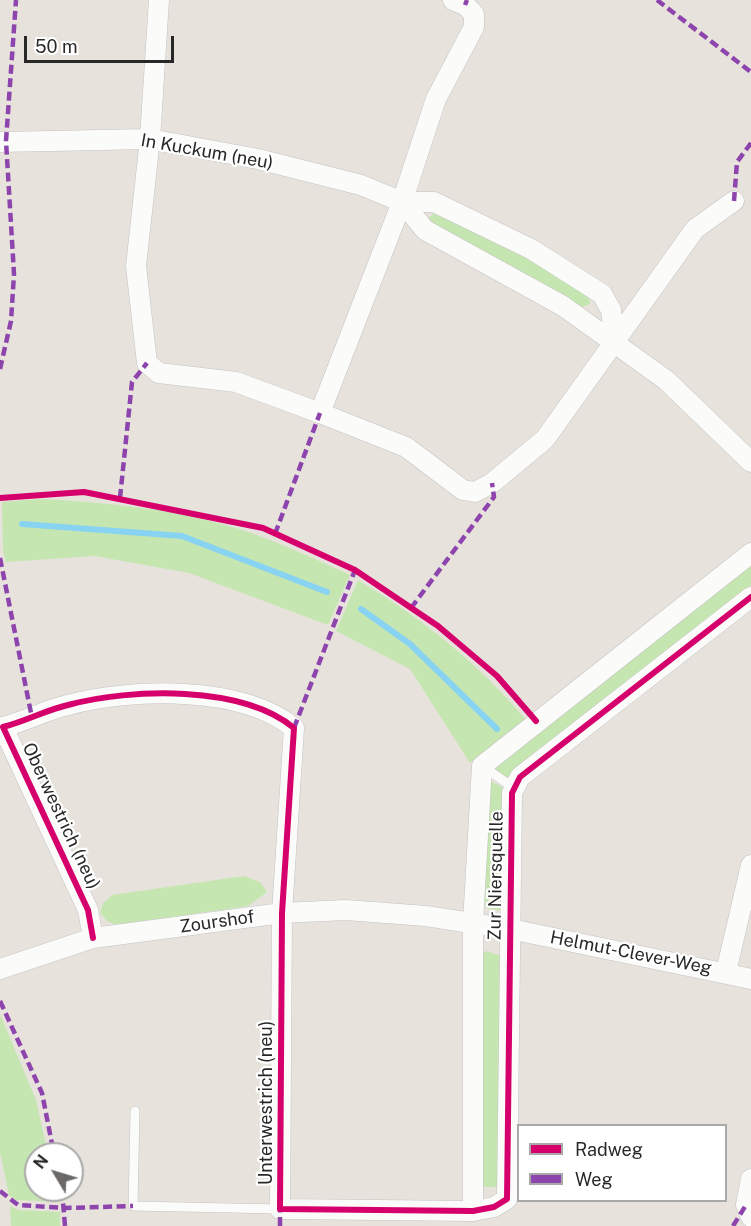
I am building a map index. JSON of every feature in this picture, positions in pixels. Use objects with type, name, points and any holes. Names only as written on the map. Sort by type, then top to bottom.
[{"type":"street","points":[[159,0],[150,139],[136,266],[147,363],[159,373],[236,382],[406,447],[463,490],[475,492],[492,483],[545,439],[695,229],[734,201]]},
{"type":"street","points":[[320,413],[402,202],[436,99],[474,27],[474,14],[459,2]]},
{"type":"street","name":"In Kuckum (neu)","points":[[3,142],[150,139],[269,162],[361,185],[402,202],[434,202],[531,249],[602,294],[611,310],[615,342]]},
{"type":"street","name":"In Kuckum (neu)","points":[[402,202],[425,230],[563,306],[615,342],[666,380],[751,462]]},
{"type":"street","points":[[482,766],[751,553]]},
{"type":"street","name":"Zur Niersquelle","points":[[482,766],[473,923],[474,1211],[494,1207],[507,1199],[512,793],[520,777],[751,597]]},
{"type":"street","name":"Oberwestrich (neu)","points":[[93,938],[88,910],[3,727],[67,705],[118,695],[206,696],[244,704],[280,716],[294,728],[282,913]]},
{"type":"street","points":[[726,972],[751,866]]},
{"type":"street","name":"Zourshof","points":[[0,969],[93,938],[282,913],[346,910],[426,916],[510,929]]},
{"type":"street","name":"Unterwestrich (neu)","points":[[282,913],[280,1209],[474,1211]]},
{"type":"street","name":"Helmut-Clever-Weg","points":[[510,929],[751,979]]},
{"type":"street","points":[[751,1179],[746,1205],[751,1217]]},
{"type":"lane","points":[[482,766],[496,779],[515,789]]},
{"type":"lane","name":"Unterwestrich (neu)","points":[[135,1111],[133,1206],[280,1209]]},
{"type":"green space","points":[[435,212],[514,248],[580,288],[589,298],[590,304],[582,307],[430,223],[429,218]]},
{"type":"green space","points":[[41,499],[132,507],[200,518],[271,540],[350,575],[328,625],[189,573],[95,556],[6,562],[3,551],[2,502]]},
{"type":"green space","points":[[751,563],[751,585],[507,778],[492,767]]},
{"type":"green space","points":[[358,580],[404,610],[448,643],[489,679],[526,720],[470,763],[410,669],[336,631]]},
{"type":"green space","points":[[487,775],[492,782],[504,788],[502,911],[485,908]]},
{"type":"green space","points":[[244,876],[260,882],[267,892],[248,906],[116,925],[107,921],[100,913],[103,903],[112,895]]},
{"type":"green space","points":[[486,951],[501,956],[499,1187],[478,1187],[480,956]]},
{"type":"green space","points":[[0,1014],[36,1100],[45,1142],[24,1142],[24,1200],[16,1200],[9,1195],[0,1152]]},
{"type":"green space","points":[[10,1206],[19,1210],[60,1212],[60,1226],[11,1226]]},
{"type":"waterway","points":[[22,524],[182,536],[327,592]]},
{"type":"waterway","points":[[361,609],[410,644],[497,729]]},
{"type":"marked path","points":[[0,369],[11,321],[14,274],[6,141],[16,0]]},
{"type":"marked path","points":[[465,5],[467,0]]},
{"type":"marked path","points":[[657,0],[751,72]]},
{"type":"marked path","points":[[734,201],[737,162],[751,143]]},
{"type":"marked path","points":[[120,498],[132,382],[147,363]]},
{"type":"marked path","points":[[275,534],[320,413]]},
{"type":"marked path","points":[[411,608],[494,497],[492,483]]},
{"type":"marked path","points":[[0,558],[32,718]]},
{"type":"marked path","points":[[294,728],[355,570]]},
{"type":"marked path","points":[[0,1001],[42,1093],[52,1142]]},
{"type":"marked path","points":[[0,1191],[18,1205],[65,1208],[133,1206]]},
{"type":"marked path","points":[[63,1202],[65,1226]]},
{"type":"marked path","points":[[733,1226],[746,1205]]},
{"type":"marked path","points":[[280,1209],[280,1226]]},
{"type":"cycle path","points":[[0,498],[84,492],[263,528],[355,570],[438,626],[497,676],[536,721]]},
{"type":"cycle path","points":[[93,938],[88,910],[3,727],[68,705],[94,699],[153,693],[216,697],[246,704],[272,714],[294,728],[282,913],[280,1209],[473,1211],[494,1207],[507,1199],[512,793],[520,777],[751,597]]}]
